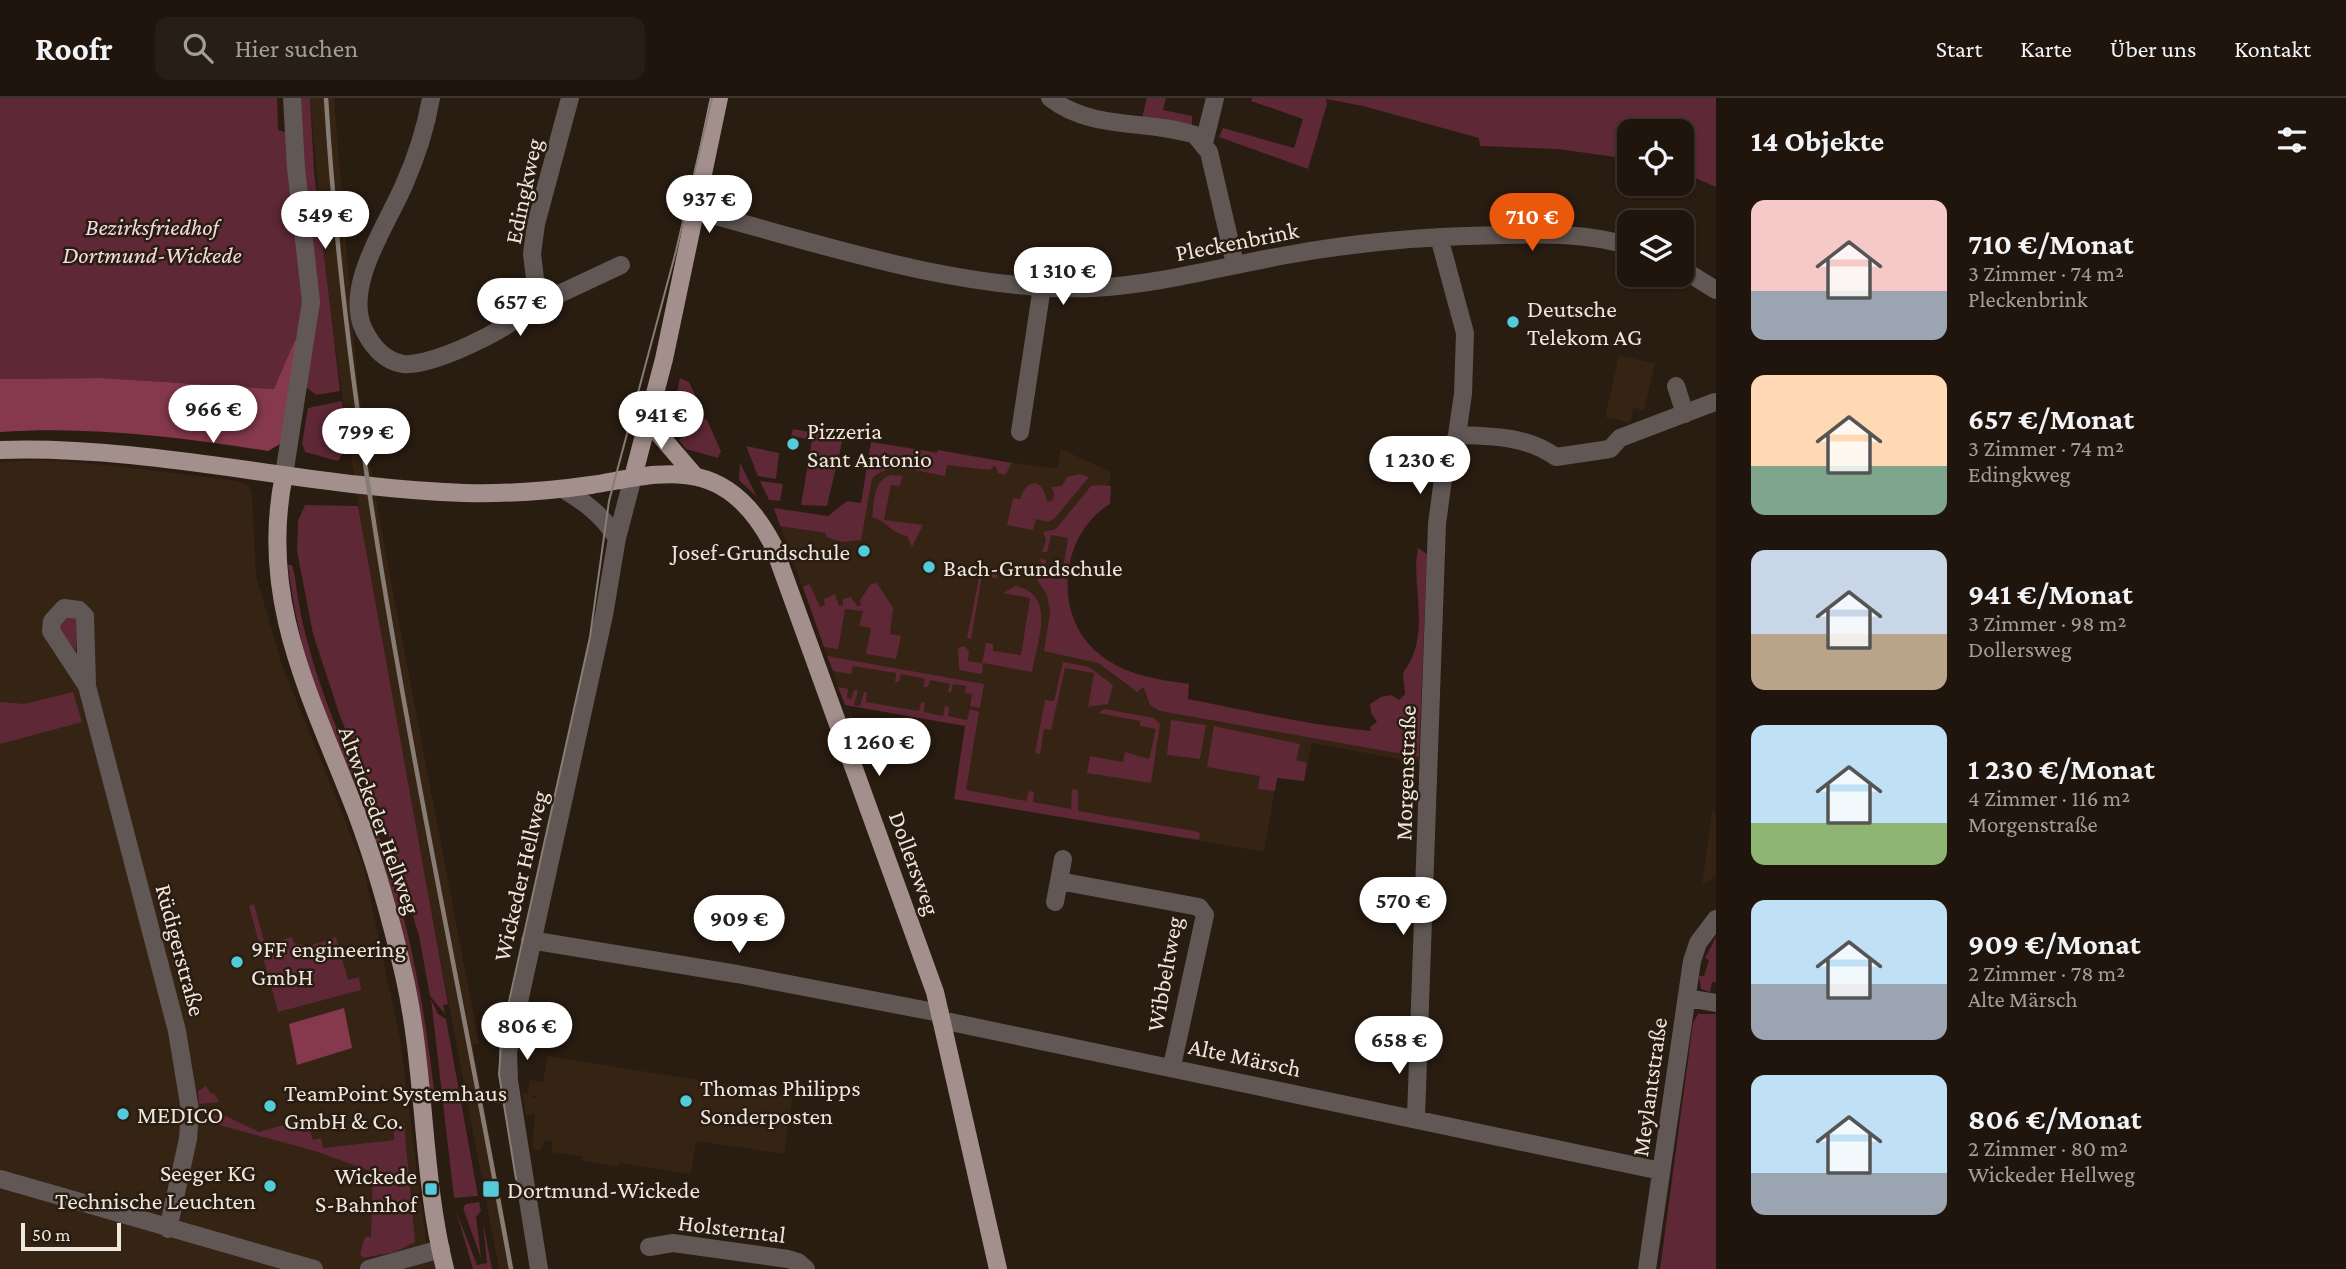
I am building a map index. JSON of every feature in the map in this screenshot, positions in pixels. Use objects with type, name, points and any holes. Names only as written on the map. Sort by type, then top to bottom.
[{"type":"main road","name":"Wickeder Hellweg","points":[[633,477],[651,414],[719,98]]},
{"type":"main road","name":"Dollersweg","points":[[651,414],[658,433],[695,476],[742,500],[764,527],[774,545],[941,1016],[999,1269]]},
{"type":"main road","name":"Dollersweg","points":[[0,450],[135,455],[384,490],[474,493],[563,489],[633,477],[695,476]]},
{"type":"main road","name":"Altwickeder Hellweg","points":[[285,475],[277,531],[284,616],[300,673],[355,811],[391,918],[417,1037],[431,1189],[445,1269]]},
{"type":"street","points":[[285,475],[312,302],[295,161],[292,98]]},
{"type":"street","points":[[432,98],[406,182],[366,264],[360,285],[362,327],[372,345],[386,358],[403,364],[432,360],[471,344],[529,309],[537,295],[557,295],[621,265]]},
{"type":"street","name":"Edingkweg","points":[[537,295],[533,254],[536,224],[569,98]]},
{"type":"street","points":[[1050,98],[1064,109],[1089,118],[1185,131],[1204,143],[1209,152],[1235,264]]},
{"type":"street","points":[[1204,143],[1215,98]]},
{"type":"street","name":"Pleckenbrink","points":[[694,210],[850,252],[959,276],[1042,287],[1095,288],[1166,279],[1290,254],[1439,237],[1550,234],[1617,244]]},
{"type":"street","name":"Morgenstraße","points":[[1416,1117],[1437,524],[1443,479],[1457,435],[1463,394],[1465,333],[1439,237]]},
{"type":"street","points":[[1694,276],[1716,290]]},
{"type":"street","points":[[1020,432],[1042,287]]},
{"type":"street","points":[[1676,386],[1685,414]]},
{"type":"street","points":[[1457,435],[1502,436],[1541,447],[1556,457],[1580,456],[1610,449],[1620,438],[1715,402]]},
{"type":"street","name":"Wickeder Hellweg","points":[[539,1269],[508,1062],[514,1014],[604,615],[617,538],[633,477]]},
{"type":"street","points":[[563,489],[595,510],[617,538]]},
{"type":"street","name":"Rüdigerstraße","points":[[86,686],[177,1031],[189,1088],[188,1139],[168,1229]]},
{"type":"street","points":[[1055,902],[1063,859]]},
{"type":"street","name":"Wibbeltweg","points":[[1059,881],[1199,907],[1205,915],[1172,1066]]},
{"type":"street","name":"Meylantstraße","points":[[1647,1269],[1687,998],[1698,943],[1716,919]]},
{"type":"street","name":"Alte Märsch","points":[[530,940],[737,974],[1661,1171]]},
{"type":"street","points":[[1687,998],[1716,1003]]},
{"type":"street","points":[[0,1179],[314,1269]]},
{"type":"street","name":"Holsterntal","points":[[649,1247],[673,1243],[788,1259],[798,1262],[806,1269]]},
{"type":"street","points":[[369,1269],[440,1250]]},
{"type":"shaded area","points":[[310,98],[334,98],[358,388],[382,533],[479,1043],[473,1045],[514,1269],[499,1269],[394,716],[363,536],[328,299]]},
{"type":"shaded area","points":[[295,340],[302,341],[280,444],[268,451],[134,434],[67,430],[0,432],[0,379],[101,378],[274,389]]},
{"type":"shaded area","points":[[1619,355],[1655,364],[1644,411],[1634,408],[1630,423],[1605,417]]},
{"type":"shaded area","points":[[871,442],[1057,469],[1061,449],[1111,472],[1109,486],[1082,515],[1068,537],[1054,615],[1098,663],[1127,686],[1143,687],[1146,698],[1160,711],[1419,757],[1420,763],[1312,743],[1304,781],[1277,778],[1264,852],[954,799],[966,726],[845,705],[774,508],[859,522]]},
{"type":"shaded area","points":[[44,460],[231,480],[247,484],[252,492],[256,575],[281,662],[363,865],[400,1038],[427,1249],[439,1269],[0,1269],[0,462]]},
{"type":"shaded area","points":[[1712,810],[1716,815],[1716,876],[1702,886]]},
{"type":"shaded area","points":[[344,1008],[352,1048],[297,1065],[289,1024]]},
{"type":"shaded area","points":[[548,1056],[793,1095],[784,1154],[696,1141],[691,1174],[619,1163],[618,1167],[582,1161],[583,1157],[551,1152],[553,1142],[544,1140],[541,1151],[532,1149],[535,1114],[526,1115],[522,1092],[528,1095],[529,1080],[543,1082]]},
{"type":"green space","name":"Bezirksfriedhof Dortmund-Wickede","points":[[0,98],[277,98],[278,130],[288,133],[307,289],[302,341],[295,340],[275,389],[101,378],[0,379]]},
{"type":"green space","points":[[298,98],[310,98],[314,171],[340,391],[316,395],[306,387]]},
{"type":"green space","points":[[1147,98],[1166,98],[1163,110],[1192,116],[1192,126],[1142,118]]},
{"type":"green space","points":[[1252,98],[1716,98],[1716,187],[1694,177],[1694,119],[1617,119],[1617,157],[1558,149],[1480,146],[1479,138],[1363,106],[1326,99],[1327,104],[1308,169],[1219,137],[1223,128],[1294,148],[1303,119],[1251,101]]},
{"type":"green space","points":[[680,378],[689,382],[702,410],[676,435],[670,423]]},
{"type":"green space","points":[[342,401],[348,444],[338,461],[305,452],[302,443],[308,408]]},
{"type":"green space","points":[[702,418],[707,420],[721,451],[718,458],[686,449],[679,440]]},
{"type":"green space","points":[[793,429],[843,438],[827,506],[801,505],[812,440],[791,436]]},
{"type":"green space","points":[[871,442],[1012,463],[1005,475],[998,473],[995,465],[990,470],[947,465],[945,476],[896,468],[879,473],[872,479],[861,540],[843,542],[826,537],[826,533],[780,526],[774,508],[828,516],[847,501],[861,503]]},
{"type":"green space","points":[[746,446],[779,453],[776,479],[758,476]]},
{"type":"green space","points":[[740,463],[757,497],[739,480]]},
{"type":"green space","points":[[1080,474],[1089,477],[1055,518],[1048,522],[1036,519],[1033,530],[1007,525],[1013,498],[1020,499],[1031,484],[1039,485],[1047,502],[1053,500],[1051,487],[1062,486],[1067,477]]},
{"type":"green space","points":[[891,475],[902,476],[900,486],[891,485],[884,520],[923,525],[912,547],[907,536],[872,517],[878,486]]},
{"type":"green space","points":[[760,481],[783,484],[780,501],[769,500]]},
{"type":"green space","points":[[1091,486],[1111,486],[1110,504],[1093,517],[1072,554],[1068,597],[1073,618],[1083,637],[1098,653],[1141,675],[1189,684],[1188,699],[1301,721],[1371,731],[1370,727],[1377,722],[1371,713],[1370,704],[1381,697],[1391,695],[1399,700],[1405,694],[1403,673],[1412,658],[1419,626],[1416,579],[1418,548],[1427,554],[1419,757],[1160,711],[1150,705],[1143,687],[1137,692],[1098,663],[1044,651],[1050,613],[1047,595],[1037,580],[1042,566],[1040,559],[1046,560],[1043,577],[1061,579],[1068,538],[1051,535],[1047,552],[1042,552],[1046,540],[1043,532],[1056,529]]},
{"type":"green space","points":[[305,505],[358,506],[448,1004],[443,1005],[445,1014],[430,996],[419,936],[389,837],[340,716],[313,634],[297,551],[298,521]]},
{"type":"green space","points":[[288,565],[292,565],[307,642],[317,673],[375,825],[396,890],[413,956],[434,1091],[429,1091],[400,922],[377,847],[319,704],[300,635]]},
{"type":"green space","points":[[980,573],[997,575],[997,578],[982,576],[971,639],[967,638]]},
{"type":"green space","points":[[877,583],[893,608],[890,634],[901,636],[896,659],[866,654],[871,628],[859,626],[863,611],[845,609],[838,649],[824,647],[803,587],[809,584],[820,607],[825,605],[824,599],[835,594],[839,606],[843,605],[843,599],[851,597],[857,606],[861,606],[860,600],[871,584]]},
{"type":"green space","points":[[1016,586],[1029,591],[1040,609],[1040,634],[1032,672],[983,663],[982,674],[959,670],[958,648],[964,646],[969,651],[968,661],[982,663],[986,643],[993,644],[993,651],[1021,655],[1030,598],[1003,593]]},
{"type":"green space","points":[[68,615],[77,619],[76,651],[59,631],[58,621]]},
{"type":"green space","points":[[827,656],[984,684],[980,708],[970,706],[972,694],[965,693],[966,686],[953,684],[951,693],[948,692],[950,684],[930,680],[928,687],[923,687],[925,679],[901,674],[899,682],[895,682],[896,673],[853,666],[851,674],[833,671]]},
{"type":"green space","points":[[1063,662],[1089,667],[1113,685],[1108,704],[1088,707],[1094,673],[1065,668],[1051,730],[1044,729],[1040,754],[1035,753],[1045,700],[1054,701]]},
{"type":"green space","points":[[838,687],[848,689],[847,698],[851,699],[854,690],[858,691],[854,705],[860,706],[864,692],[867,692],[866,702],[919,711],[921,702],[925,703],[924,712],[943,716],[945,706],[949,707],[948,716],[967,720],[970,709],[979,712],[966,790],[1026,801],[1029,791],[1034,792],[1033,802],[1071,809],[1072,789],[1078,790],[1078,811],[1194,831],[1200,833],[1199,840],[954,799],[965,726],[845,705]]},
{"type":"green space","points":[[73,692],[82,722],[0,744],[0,702],[24,704]]},
{"type":"green space","points":[[1105,709],[1154,718],[1160,724],[1151,783],[1087,773],[1090,756],[1123,762],[1125,752],[1149,759],[1156,729],[1140,726],[1140,721],[1098,713]]},
{"type":"green space","points":[[1171,720],[1206,725],[1200,759],[1167,755]]},
{"type":"green space","points":[[1214,726],[1300,744],[1296,760],[1307,763],[1304,781],[1277,778],[1275,791],[1258,789],[1260,776],[1207,767]]},
{"type":"green space","points":[[254,904],[265,945],[292,937],[294,943],[309,946],[336,937],[348,980],[359,977],[361,990],[278,1012],[249,906]]},
{"type":"green space","points":[[1716,937],[1716,982],[1712,982],[1710,992],[1701,989],[1699,976],[1704,976],[1709,960],[1705,958]]},
{"type":"green space","points":[[431,999],[438,1014],[446,1019],[478,1196],[454,1198]]},
{"type":"green space","points":[[1698,1014],[1716,1014],[1716,1269],[1660,1269],[1693,1023]]},
{"type":"green space","points":[[206,1086],[219,1102],[199,1104],[198,1091]]},
{"type":"green space","points":[[224,1115],[259,1132],[307,1118],[313,1140],[321,1138],[323,1148],[394,1140],[394,1129],[404,1123],[415,1242],[395,1252],[363,1258],[360,1254],[365,1237],[371,1237],[373,1172],[315,1151],[208,1122],[207,1116]]},
{"type":"green space","points":[[479,1202],[481,1211],[476,1217],[481,1258],[463,1208],[466,1204]]},
{"type":"green space","points":[[456,1211],[477,1265],[487,1263],[483,1222],[492,1269],[473,1269]]},
{"type":"tram line","points":[[516,1179],[499,1074],[502,1033],[590,637],[609,501],[676,251],[712,98]]},
{"type":"railway","points":[[326,98],[338,246],[355,393],[377,540],[401,686],[511,1269]]},
{"type":"place","name":"Deutsche Telekom AG","points":[[1513,322]]},
{"type":"place","name":"Pizzeria Sant Antonio","points":[[793,444]]},
{"type":"place","name":"Josef-Grundschule","points":[[864,551]]},
{"type":"place","name":"Bach-Grundschule","points":[[929,567]]},
{"type":"place","name":"9FF engineering GmbH","points":[[237,962]]},
{"type":"place","name":"Thomas Philipps Sonderposten","points":[[686,1101]]},
{"type":"place","name":"TeamPoint Systemhaus GmbH & Co.","points":[[270,1106]]},
{"type":"place","name":"MEDICO","points":[[123,1114]]},
{"type":"place","name":"Seeger KG Technische Leuchten","points":[[270,1186]]},
{"type":"place","name":"Wickede S-Bahnhof","points":[[431,1189]]},
{"type":"place","name":"Dortmund-Wickede","points":[[491,1189]]}]
